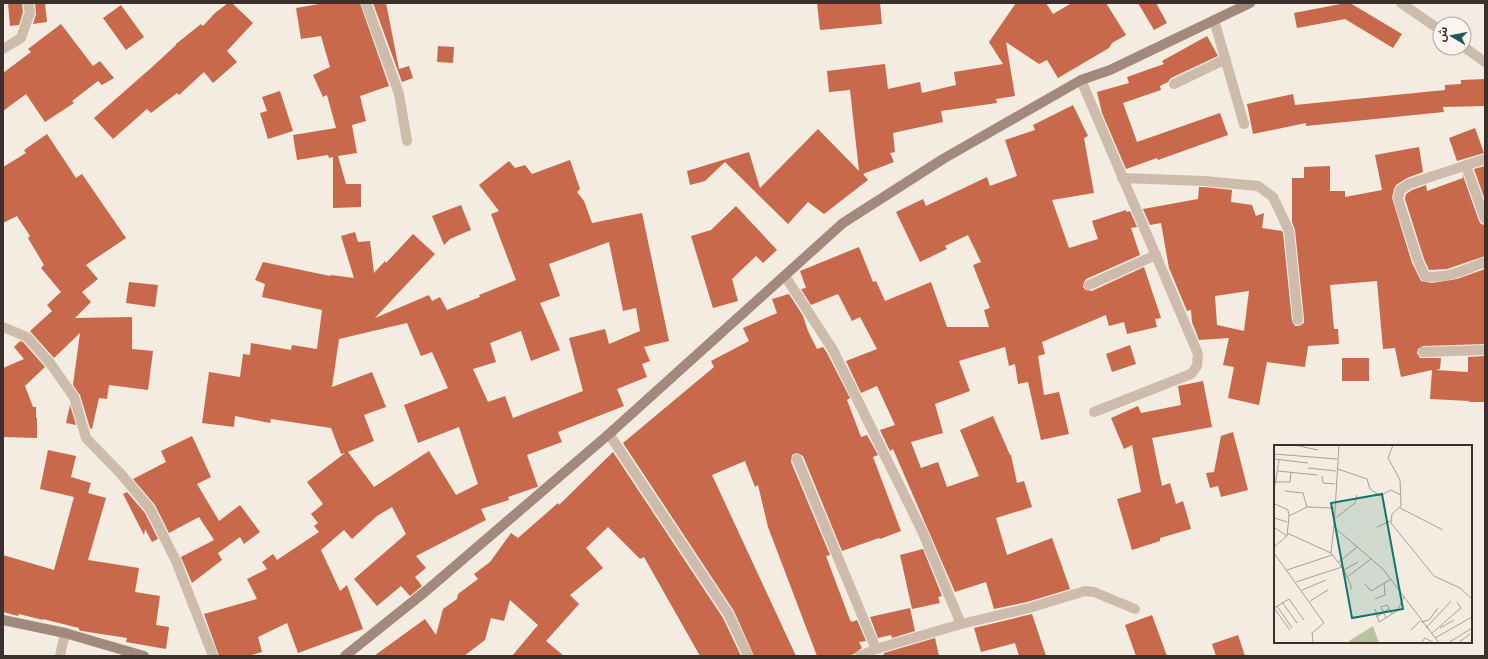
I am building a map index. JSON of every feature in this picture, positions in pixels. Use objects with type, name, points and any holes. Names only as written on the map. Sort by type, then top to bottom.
[{"type":"main road","points":[[345,656],[432,586],[609,434],[843,223],[943,159],[1081,80],[1110,70],[1250,3]]},
{"type":"main road","points":[[3,620],[65,634],[144,656]]},
{"type":"street","points":[[3,49],[22,38],[30,12],[28,3]]},
{"type":"street","points":[[366,3],[399,94],[407,141]]},
{"type":"street","points":[[1401,3],[1432,24]]},
{"type":"street","points":[[1214,20],[1244,124]]},
{"type":"street","points":[[1472,53],[1485,62]]},
{"type":"street","points":[[1174,84],[1226,59]]},
{"type":"street","points":[[1081,80],[1198,354],[1197,366],[1191,374],[1094,412]]},
{"type":"street","points":[[1485,159],[1409,184],[1400,190],[1398,199],[1418,261],[1425,276],[1434,278],[1447,275],[1485,262]]},
{"type":"street","points":[[1466,166],[1485,219]]},
{"type":"street","points":[[1122,178],[1204,181],[1258,186],[1273,196],[1289,231],[1298,320]]},
{"type":"street","points":[[1089,285],[1156,255]]},
{"type":"street","points":[[785,276],[833,350],[922,531],[961,624]]},
{"type":"street","points":[[3,327],[27,338],[50,363],[74,397],[86,438],[121,474],[150,509],[176,561],[213,656]]},
{"type":"street","points":[[1423,352],[1485,350]]},
{"type":"street","points":[[609,434],[729,615],[748,656]]},
{"type":"street","points":[[797,459],[876,649]]},
{"type":"street","points":[[860,656],[876,649],[961,624],[1030,608],[1085,591],[1094,592],[1135,609]]},
{"type":"street","points":[[60,656],[65,634]]},
{"type":"building","points":[[8,3],[22,3],[23,12],[19,25],[10,26]]},
{"type":"building","points":[[35,3],[45,3],[47,22],[33,24],[36,14]]},
{"type":"building","points":[[228,3],[232,3],[253,23],[227,51],[237,62],[213,83],[204,72],[179,95],[177,93],[151,113],[147,109],[113,139],[94,118],[176,44],[201,24],[203,26],[215,13]]},
{"type":"building","points":[[325,3],[360,3],[389,86],[360,96],[366,121],[352,125],[357,153],[338,156],[346,184],[361,184],[361,207],[333,208],[333,157],[329,158],[328,155],[297,160],[293,135],[336,128],[327,95],[323,97],[313,75],[330,67],[321,36],[301,39],[296,8]]},
{"type":"building","points":[[373,3],[386,3],[399,69],[409,66],[413,78],[402,82]]},
{"type":"building","points":[[817,3],[880,3],[882,24],[820,30]]},
{"type":"building","points":[[1016,3],[1046,3],[1053,14],[1072,3],[1106,3],[1126,35],[1112,43],[1109,48],[1058,78],[1047,60],[1039,64],[1006,42],[1015,96],[996,99],[997,103],[941,111],[943,122],[893,133],[895,152],[890,153],[894,162],[863,174],[868,180],[824,214],[808,202],[788,224],[725,162],[705,181],[690,185],[687,171],[749,152],[760,188],[818,129],[859,171],[850,90],[829,92],[827,71],[885,64],[888,89],[920,82],[922,93],[956,85],[954,72],[1003,64],[989,42]]},
{"type":"building","points":[[1138,3],[1156,3],[1167,23],[1154,30]]},
{"type":"building","points":[[1350,3],[1402,34],[1393,48],[1345,19],[1297,28],[1294,13]]},
{"type":"building","points":[[121,5],[144,37],[126,50],[103,18]]},
{"type":"building","points":[[61,24],[93,66],[100,61],[114,78],[102,85],[98,81],[72,101],[74,103],[45,122],[26,94],[3,111],[3,73],[31,52],[28,49]]},
{"type":"building","points":[[1207,36],[1218,56],[1171,78],[1168,82],[1160,86],[1161,90],[1123,103],[1137,142],[1220,113],[1228,135],[1158,160],[1157,158],[1126,169],[1102,113],[1097,92],[1129,83],[1127,77],[1164,64],[1162,61]]},
{"type":"building","points":[[438,46],[454,47],[453,63],[437,62]]},
{"type":"building","points":[[1485,79],[1485,106],[1443,107],[1444,112],[1306,126],[1306,123],[1253,134],[1247,104],[1293,94],[1295,105],[1445,90],[1445,85],[1461,84],[1461,80]]},
{"type":"building","points":[[280,91],[293,131],[268,139],[260,113],[267,111],[262,97]]},
{"type":"building","points":[[1073,105],[1088,136],[1084,138],[1094,193],[1052,200],[1069,248],[1098,239],[1092,221],[1126,210],[1126,212],[1130,211],[1137,227],[1131,228],[1140,255],[1086,279],[1083,287],[1086,290],[1092,291],[1144,267],[1161,318],[1155,319],[1157,327],[1127,334],[1124,322],[1109,326],[1106,315],[1042,342],[1045,354],[1038,356],[1044,395],[1059,392],[1069,434],[1041,440],[1028,382],[1018,384],[1015,364],[1009,366],[1005,347],[959,361],[970,391],[935,404],[943,433],[911,442],[921,468],[938,462],[947,487],[979,476],[960,430],[993,416],[1011,455],[1017,483],[1024,481],[1032,507],[996,518],[1007,555],[1052,538],[1070,589],[1027,602],[994,609],[986,582],[955,592],[893,449],[890,451],[880,430],[895,425],[877,386],[861,393],[846,361],[877,349],[860,317],[852,321],[838,294],[811,305],[801,289],[806,288],[800,271],[859,247],[873,282],[876,281],[885,301],[931,282],[947,327],[989,327],[984,310],[990,308],[973,265],[981,262],[968,235],[945,246],[947,249],[920,262],[896,212],[923,199],[926,206],[987,177],[990,186],[1017,176],[1005,140],[1035,130],[1033,125]]},
{"type":"building","points":[[1475,128],[1484,153],[1457,161],[1449,138]]},
{"type":"building","points":[[47,134],[76,178],[82,174],[126,238],[86,265],[98,279],[82,292],[91,302],[75,318],[132,317],[132,349],[153,351],[148,390],[109,385],[107,399],[99,398],[92,429],[90,428],[80,395],[73,385],[80,333],[54,358],[30,331],[52,311],[47,305],[61,292],[41,268],[44,265],[28,238],[30,236],[17,216],[3,223],[3,167],[26,153],[24,150]]},
{"type":"building","points":[[1419,147],[1423,172],[1407,178],[1396,185],[1392,198],[1412,263],[1421,281],[1432,283],[1457,279],[1485,269],[1485,344],[1423,346],[1418,349],[1417,353],[1420,358],[1441,358],[1440,369],[1436,370],[1468,372],[1468,357],[1485,356],[1485,402],[1430,399],[1432,370],[1401,377],[1395,348],[1383,349],[1377,281],[1330,285],[1334,329],[1338,329],[1339,344],[1308,346],[1305,367],[1267,362],[1259,405],[1228,398],[1234,367],[1223,365],[1229,338],[1199,340],[1192,322],[1191,310],[1187,311],[1169,268],[1161,223],[1150,225],[1143,209],[1198,199],[1199,187],[1204,187],[1232,190],[1231,202],[1252,205],[1256,216],[1264,213],[1262,228],[1282,231],[1283,233],[1292,321],[1295,326],[1299,326],[1304,323],[1304,319],[1295,230],[1292,222],[1292,178],[1304,178],[1304,167],[1330,166],[1330,191],[1345,191],[1345,197],[1382,190],[1375,155]],"holes":[[[1249,291],[1244,331],[1217,325],[1215,296]]]},
{"type":"building","points":[[570,160],[580,189],[577,192],[584,201],[592,223],[642,213],[669,341],[644,347],[650,361],[642,364],[647,377],[617,389],[624,406],[558,432],[562,442],[527,455],[538,487],[508,497],[509,500],[481,509],[486,520],[416,556],[426,568],[415,577],[422,586],[410,596],[401,586],[377,606],[354,579],[406,534],[392,507],[377,516],[352,539],[344,530],[321,550],[340,591],[347,585],[363,629],[298,653],[287,623],[258,637],[262,652],[248,656],[219,656],[204,614],[257,599],[247,579],[267,569],[262,562],[273,554],[277,560],[319,532],[314,526],[318,523],[311,514],[323,504],[307,482],[345,453],[341,454],[331,428],[271,419],[270,423],[235,416],[234,427],[202,423],[209,372],[240,377],[243,354],[250,355],[251,343],[291,350],[292,345],[317,349],[322,310],[262,297],[265,284],[255,280],[263,262],[330,276],[354,278],[341,236],[355,232],[358,242],[370,241],[374,273],[385,261],[386,263],[413,234],[435,254],[375,318],[429,295],[432,301],[440,297],[447,310],[480,297],[479,295],[516,280],[491,214],[499,211],[479,185],[509,161],[515,168],[525,165],[532,174]],"holes":[[[609,242],[623,311],[636,308],[640,331],[609,344],[605,329],[569,338],[583,391],[513,418],[505,396],[488,402],[473,369],[496,362],[490,343],[521,331],[531,361],[560,350],[540,303],[560,296],[549,264]],[[407,323],[421,356],[432,352],[448,388],[404,405],[418,443],[459,427],[478,484],[456,495],[429,451],[374,487],[348,452],[374,441],[364,415],[386,407],[372,372],[332,387],[339,339]]]},
{"type":"building","points":[[1485,166],[1485,200],[1474,169]]},
{"type":"building","points":[[1462,173],[1479,221],[1481,224],[1485,225],[1485,256],[1447,269],[1429,270],[1424,259],[1405,199],[1406,194],[1426,185],[1427,191],[1463,178]]},
{"type":"building","points":[[461,205],[471,230],[450,239],[444,245],[432,216]]},
{"type":"building","points":[[736,206],[777,250],[763,263],[756,256],[732,279],[738,301],[713,308],[691,236],[711,230]]},
{"type":"building","points":[[129,282],[158,285],[155,307],[126,303]]},
{"type":"building","points":[[789,294],[803,316],[808,331],[817,349],[823,347],[850,398],[847,400],[861,437],[867,435],[878,455],[873,457],[901,531],[842,551],[803,456],[797,453],[792,455],[791,462],[830,555],[826,556],[850,620],[852,622],[857,620],[866,641],[859,642],[862,648],[854,654],[848,656],[817,656],[768,527],[758,485],[755,487],[745,461],[712,475],[796,656],[754,656],[734,611],[623,443],[714,367],[711,361],[749,341],[743,328],[777,313],[772,299]]},
{"type":"building","points":[[20,341],[23,342],[45,367],[25,386],[33,407],[36,407],[37,438],[3,437],[3,368],[24,359],[14,347]]},
{"type":"building","points":[[1130,345],[1136,364],[1112,372],[1106,354]]},
{"type":"building","points":[[1342,358],[1369,358],[1369,381],[1342,381]]},
{"type":"building","points":[[1203,381],[1212,427],[1152,438],[1162,486],[1170,483],[1176,504],[1183,501],[1191,529],[1160,538],[1160,541],[1132,550],[1117,499],[1141,492],[1132,445],[1124,449],[1111,418],[1138,406],[1141,413],[1181,405],[1178,386]]},
{"type":"building","points":[[70,405],[76,425],[66,423]]},
{"type":"building","points":[[1233,432],[1248,490],[1221,497],[1218,486],[1210,488],[1206,473],[1214,472],[1221,436]]},
{"type":"building","points":[[192,436],[211,477],[197,484],[219,521],[240,505],[260,532],[244,544],[240,537],[218,553],[222,560],[192,583],[181,557],[214,540],[199,517],[169,533],[155,505],[133,479],[166,462],[161,451]]},
{"type":"building","points":[[48,450],[76,456],[71,477],[91,483],[88,493],[106,498],[88,560],[139,568],[135,592],[160,596],[156,625],[169,627],[166,649],[126,642],[127,638],[82,631],[79,630],[79,628],[43,619],[19,614],[18,616],[3,612],[3,555],[54,570],[74,497],[40,489]]},
{"type":"building","points":[[613,452],[723,618],[741,656],[700,656],[644,557],[640,559],[608,527],[586,548],[603,568],[570,595],[579,604],[546,641],[564,656],[512,656],[538,625],[510,600],[504,621],[491,618],[485,640],[464,656],[374,656],[425,619],[436,635],[443,609],[457,599],[458,594],[478,579],[474,574],[490,562],[511,533],[518,538],[558,503],[559,505]]},
{"type":"building","points":[[127,492],[145,513],[158,539],[152,542],[145,529],[144,535],[123,494]]},
{"type":"building","points":[[923,549],[942,596],[938,597],[940,603],[912,609],[900,555]]},
{"type":"building","points":[[910,608],[915,631],[892,638],[891,635],[878,638],[870,617]]},
{"type":"building","points":[[1032,614],[1046,656],[1019,656],[1015,643],[981,652],[974,628]]},
{"type":"building","points":[[1152,615],[1167,656],[1136,656],[1125,625]]},
{"type":"building","points":[[1238,635],[1245,656],[1216,656],[1212,644]]},
{"type":"building","points":[[935,638],[939,656],[884,656],[884,653]]}]
